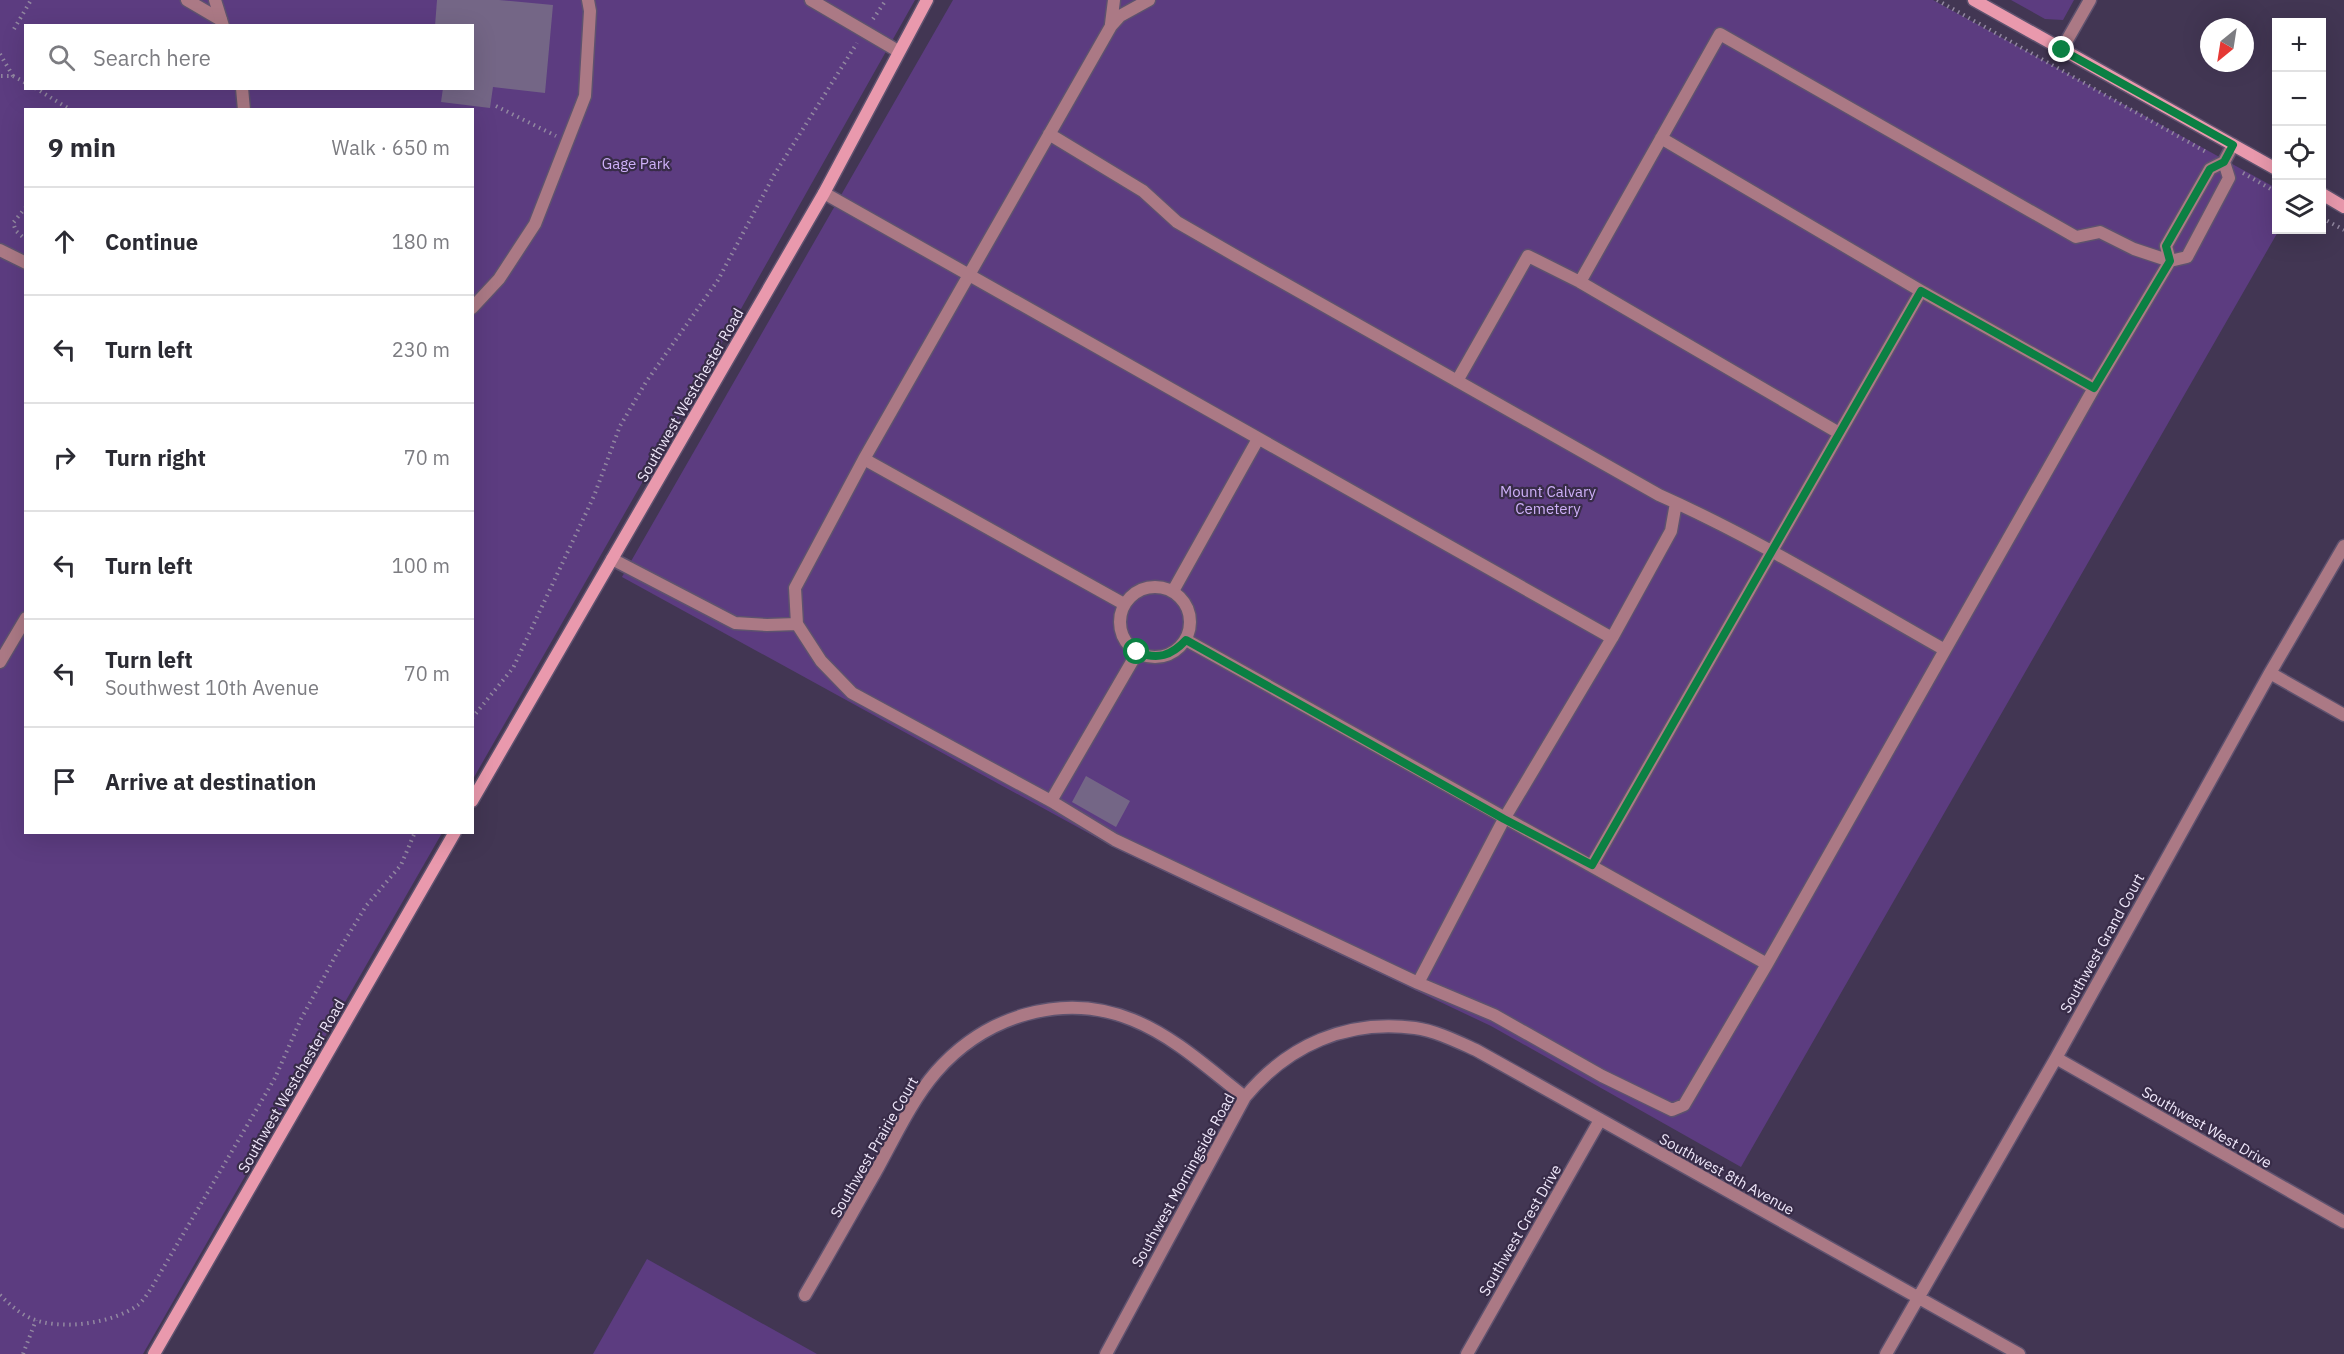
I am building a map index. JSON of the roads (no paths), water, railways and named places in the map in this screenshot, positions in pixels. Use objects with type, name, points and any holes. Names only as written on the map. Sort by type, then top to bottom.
[{"type":"street","points":[[187,0],[222,23]]},
{"type":"street","points":[[215,0],[222,23]]},
{"type":"street","points":[[474,306],[499,279],[535,224],[585,96],[590,11],[588,0]]},
{"type":"street","points":[[811,0],[898,51]]},
{"type":"street","name":"Southwest Westchester Road","points":[[474,798],[824,193],[927,0]]},
{"type":"street","points":[[1111,26],[1114,0]]},
{"type":"street","points":[[1149,0],[1120,16],[1111,26],[864,459],[795,588],[797,624],[821,661],[852,693],[1051,801],[1115,840],[1418,983],[1494,1015],[1602,1076],[1672,1110],[1684,1105],[1767,964],[2094,388],[2170,261],[2166,246],[2210,169],[2224,162],[2233,145]]},
{"type":"street","points":[[1974,0],[2272,166]]},
{"type":"street","points":[[2062,50],[2090,0]]},
{"type":"street","points":[[1580,282],[1720,33],[2076,237],[2100,232],[2134,249],[2170,261],[2187,257],[2229,178],[2224,162]]},
{"type":"street","points":[[242,90],[244,108]]},
{"type":"street","points":[[1049,134],[1143,191],[1178,222],[1457,381],[1676,502],[1771,551],[1945,650]]},
{"type":"street","points":[[1661,138],[1921,291],[2094,388]]},
{"type":"street","points":[[824,193],[1612,638]]},
{"type":"street","points":[[2326,196],[2344,207]]},
{"type":"street","points":[[0,250],[24,262]]},
{"type":"street","points":[[1457,381],[1528,256],[1580,282],[1839,433]]},
{"type":"street","points":[[1592,865],[1921,291]]},
{"type":"street","points":[[1173,591],[1258,440]]},
{"type":"street","points":[[864,459],[1124,604]]},
{"type":"street","points":[[1418,983],[1504,819],[1612,638],[1671,531],[1676,502]]},
{"type":"street","name":"Southwest Grand Court","points":[[1886,1354],[2056,1058],[2270,673],[2344,546]]},
{"type":"street","points":[[612,558],[735,623],[767,626],[797,624]]},
{"type":"street","points":[[1160,587],[1173,591],[1183,600],[1189,613],[1190,627],[1186,640],[1176,650],[1164,656],[1150,657],[1126,644],[1120,631],[1120,617],[1124,604],[1133,594],[1146,588],[1160,587]]},
{"type":"street","points":[[0,662],[24,621]]},
{"type":"street","points":[[1186,640],[1767,964]]},
{"type":"street","points":[[1051,801],[1137,652]]},
{"type":"street","points":[[2270,673],[2344,715]]},
{"type":"street","name":"Southwest Westchester Road","points":[[154,1354],[453,834]]},
{"type":"street","name":"Southwest Prairie Court","points":[[805,1295],[921,1092],[951,1056],[970,1041],[1006,1021],[1044,1010],[1073,1008],[1105,1011],[1132,1019],[1174,1042],[1245,1097]]},
{"type":"street","name":"Southwest Morningside Road","points":[[1106,1354],[1245,1097],[1264,1075],[1287,1057],[1324,1038],[1358,1028],[1379,1026],[1417,1028]]},
{"type":"street","name":"Southwest 8th Avenue","points":[[1417,1028],[1444,1036],[1476,1050],[2019,1354]]},
{"type":"street","name":"Southwest West Drive","points":[[2056,1058],[2344,1222]]},
{"type":"street","name":"Southwest Crest Drive","points":[[1467,1354],[1600,1120]]},
{"type":"park label","name":"Gage Park","points":[[636,163]]},
{"type":"park label","name":"Mount Calvary Cemetery","points":[[1548,500]]}]
